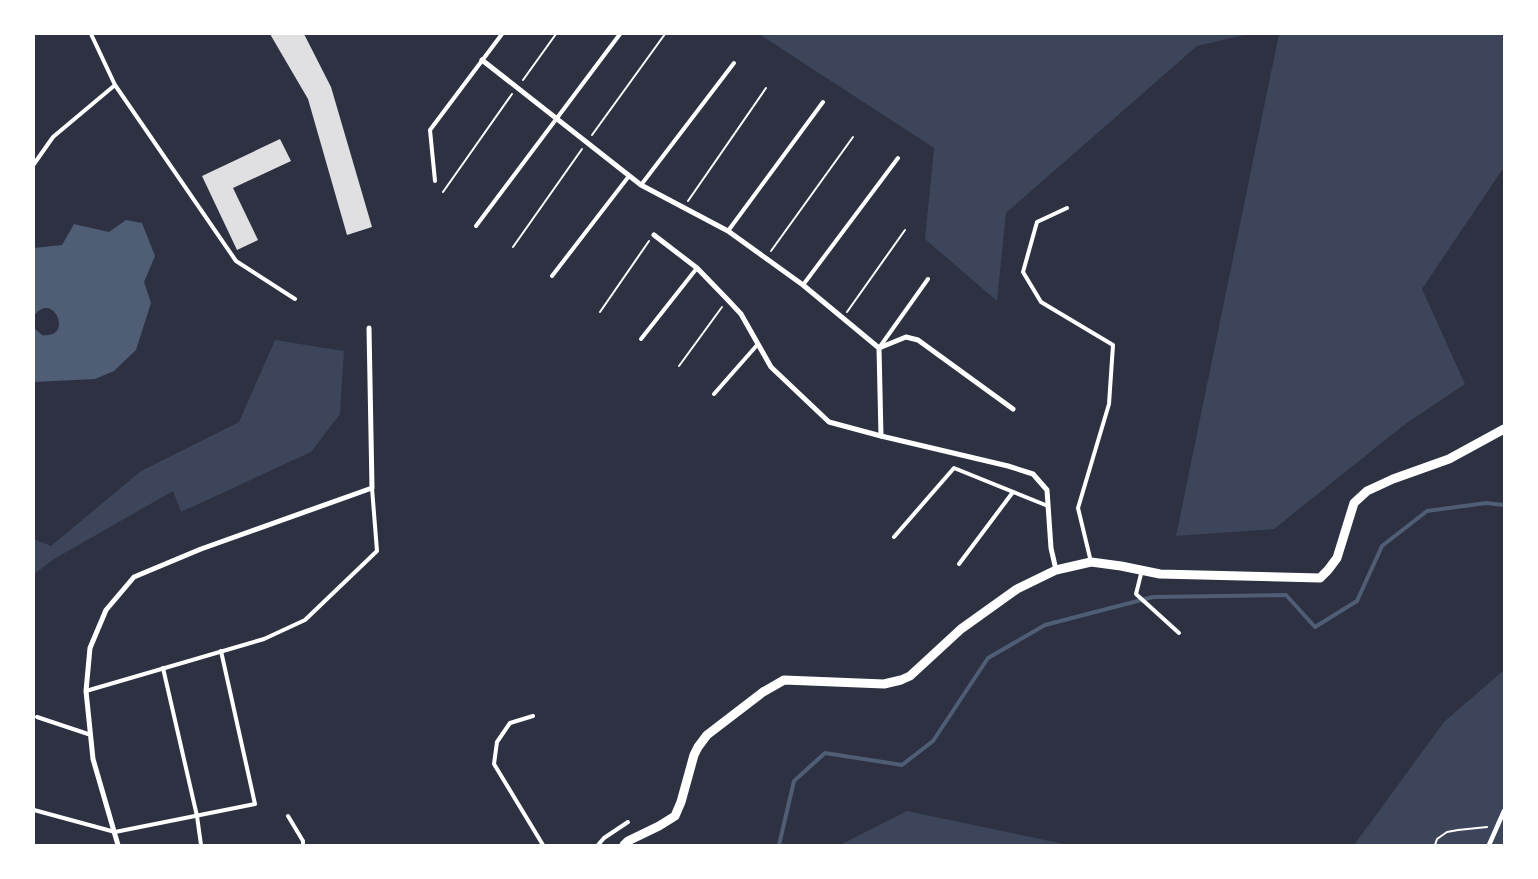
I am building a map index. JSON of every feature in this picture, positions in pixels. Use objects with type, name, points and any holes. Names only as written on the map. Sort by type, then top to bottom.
[{"type":"street","points":[[482,60],[629,176],[728,231],[803,285],[879,348],[881,436]]},
{"type":"street","points":[[654,235],[697,268],[727,299],[741,314],[771,367],[829,422],[1008,466],[1033,474],[1047,490],[1052,548],[1056,570]]},
{"type":"street","points":[[118,845],[93,759],[86,691],[90,648],[106,610],[134,577],[201,549],[372,488],[369,328]]},
{"type":"street","points":[[879,348],[906,337],[918,340],[1014,409]]},
{"type":"street","points":[[624,845],[675,816],[681,802],[694,755],[707,735],[763,692],[784,680],[884,684],[901,680],[910,676],[961,629],[1018,589],[1056,570],[1091,562],[1160,574],[1320,578],[1337,558],[1354,503],[1367,491],[1393,479],[1449,459],[1504,429]]},
{"type":"street","points":[[1489,845],[1504,811]]},
{"type":"lane","points":[[91,34],[115,85],[236,262],[294,299]]},
{"type":"lane","points":[[435,181],[430,130],[502,34]]},
{"type":"lane","points":[[476,226],[620,34]]},
{"type":"lane","points":[[641,184],[734,63]]},
{"type":"lane","points":[[34,164],[53,137],[115,85]]},
{"type":"lane","points":[[728,231],[823,102]]},
{"type":"lane","points":[[803,285],[898,158]]},
{"type":"lane","points":[[552,276],[629,176]]},
{"type":"lane","points":[[1067,208],[1037,222],[1022,272],[1041,302],[1113,345],[1109,404],[1078,508],[1091,562]]},
{"type":"lane","points":[[641,339],[697,268]]},
{"type":"lane","points":[[879,348],[928,279]]},
{"type":"lane","points":[[714,394],[758,344]]},
{"type":"lane","points":[[894,537],[954,468],[1048,506]]},
{"type":"lane","points":[[86,691],[264,639],[305,620],[377,551],[372,488]]},
{"type":"lane","points":[[959,564],[1013,492]]},
{"type":"lane","points":[[1142,570],[1136,594],[1180,633]]},
{"type":"lane","points":[[34,810],[115,832],[254,804],[221,651]]},
{"type":"lane","points":[[163,668],[197,816],[201,845]]},
{"type":"lane","points":[[37,716],[90,735]]},
{"type":"lane","points":[[533,716],[510,723],[497,742],[494,764],[543,845]]},
{"type":"lane","points":[[288,816],[303,841],[303,845]]},
{"type":"lane","points":[[598,845],[604,838],[628,822]]},
{"type":"path","points":[[443,192],[556,34]]},
{"type":"path","points":[[513,247],[665,34]]},
{"type":"path","points":[[684,208],[766,88]]},
{"type":"path","points":[[765,259],[852,136]]},
{"type":"path","points":[[843,318],[905,230]]},
{"type":"path","points":[[600,312],[654,235]]},
{"type":"path","points":[[680,366],[727,299]]},
{"type":"path","points":[[1435,845],[1437,839],[1447,832],[1497,826]]},
{"type":"shaded area","points":[[759,34],[1249,34],[1197,46],[1006,213],[997,301],[925,239],[934,148]]},
{"type":"shaded area","points":[[1279,34],[1504,34],[1504,167],[1422,289],[1465,384],[1404,425],[1274,529],[1176,536]]},
{"type":"shaded area","points":[[126,220],[142,223],[155,256],[144,282],[151,303],[136,350],[114,371],[95,379],[34,382],[34,328],[42,335],[52,334],[57,330],[59,324],[54,311],[48,308],[41,309],[34,316],[34,248],[62,245],[74,224],[109,232]]},
{"type":"shaded area","points":[[275,340],[344,351],[340,414],[311,452],[181,512],[173,491],[54,559],[34,574],[34,539],[51,546],[141,471],[239,422]]},
{"type":"shaded area","points":[[1504,670],[1504,845],[1354,845],[1444,722]]},
{"type":"shaded area","points":[[907,811],[1069,845],[840,845]]},
{"type":"building","points":[[270,34],[304,34],[331,87],[372,227],[347,235],[308,99]]},
{"type":"building","points":[[280,139],[291,161],[233,188],[258,240],[237,250],[202,176]]},
{"type":"waterway","points":[[779,845],[794,781],[825,753],[902,765],[933,741],[988,658],[1045,625],[1153,597],[1286,595],[1315,627],[1357,601],[1382,546],[1427,511],[1486,503],[1504,505]]}]
